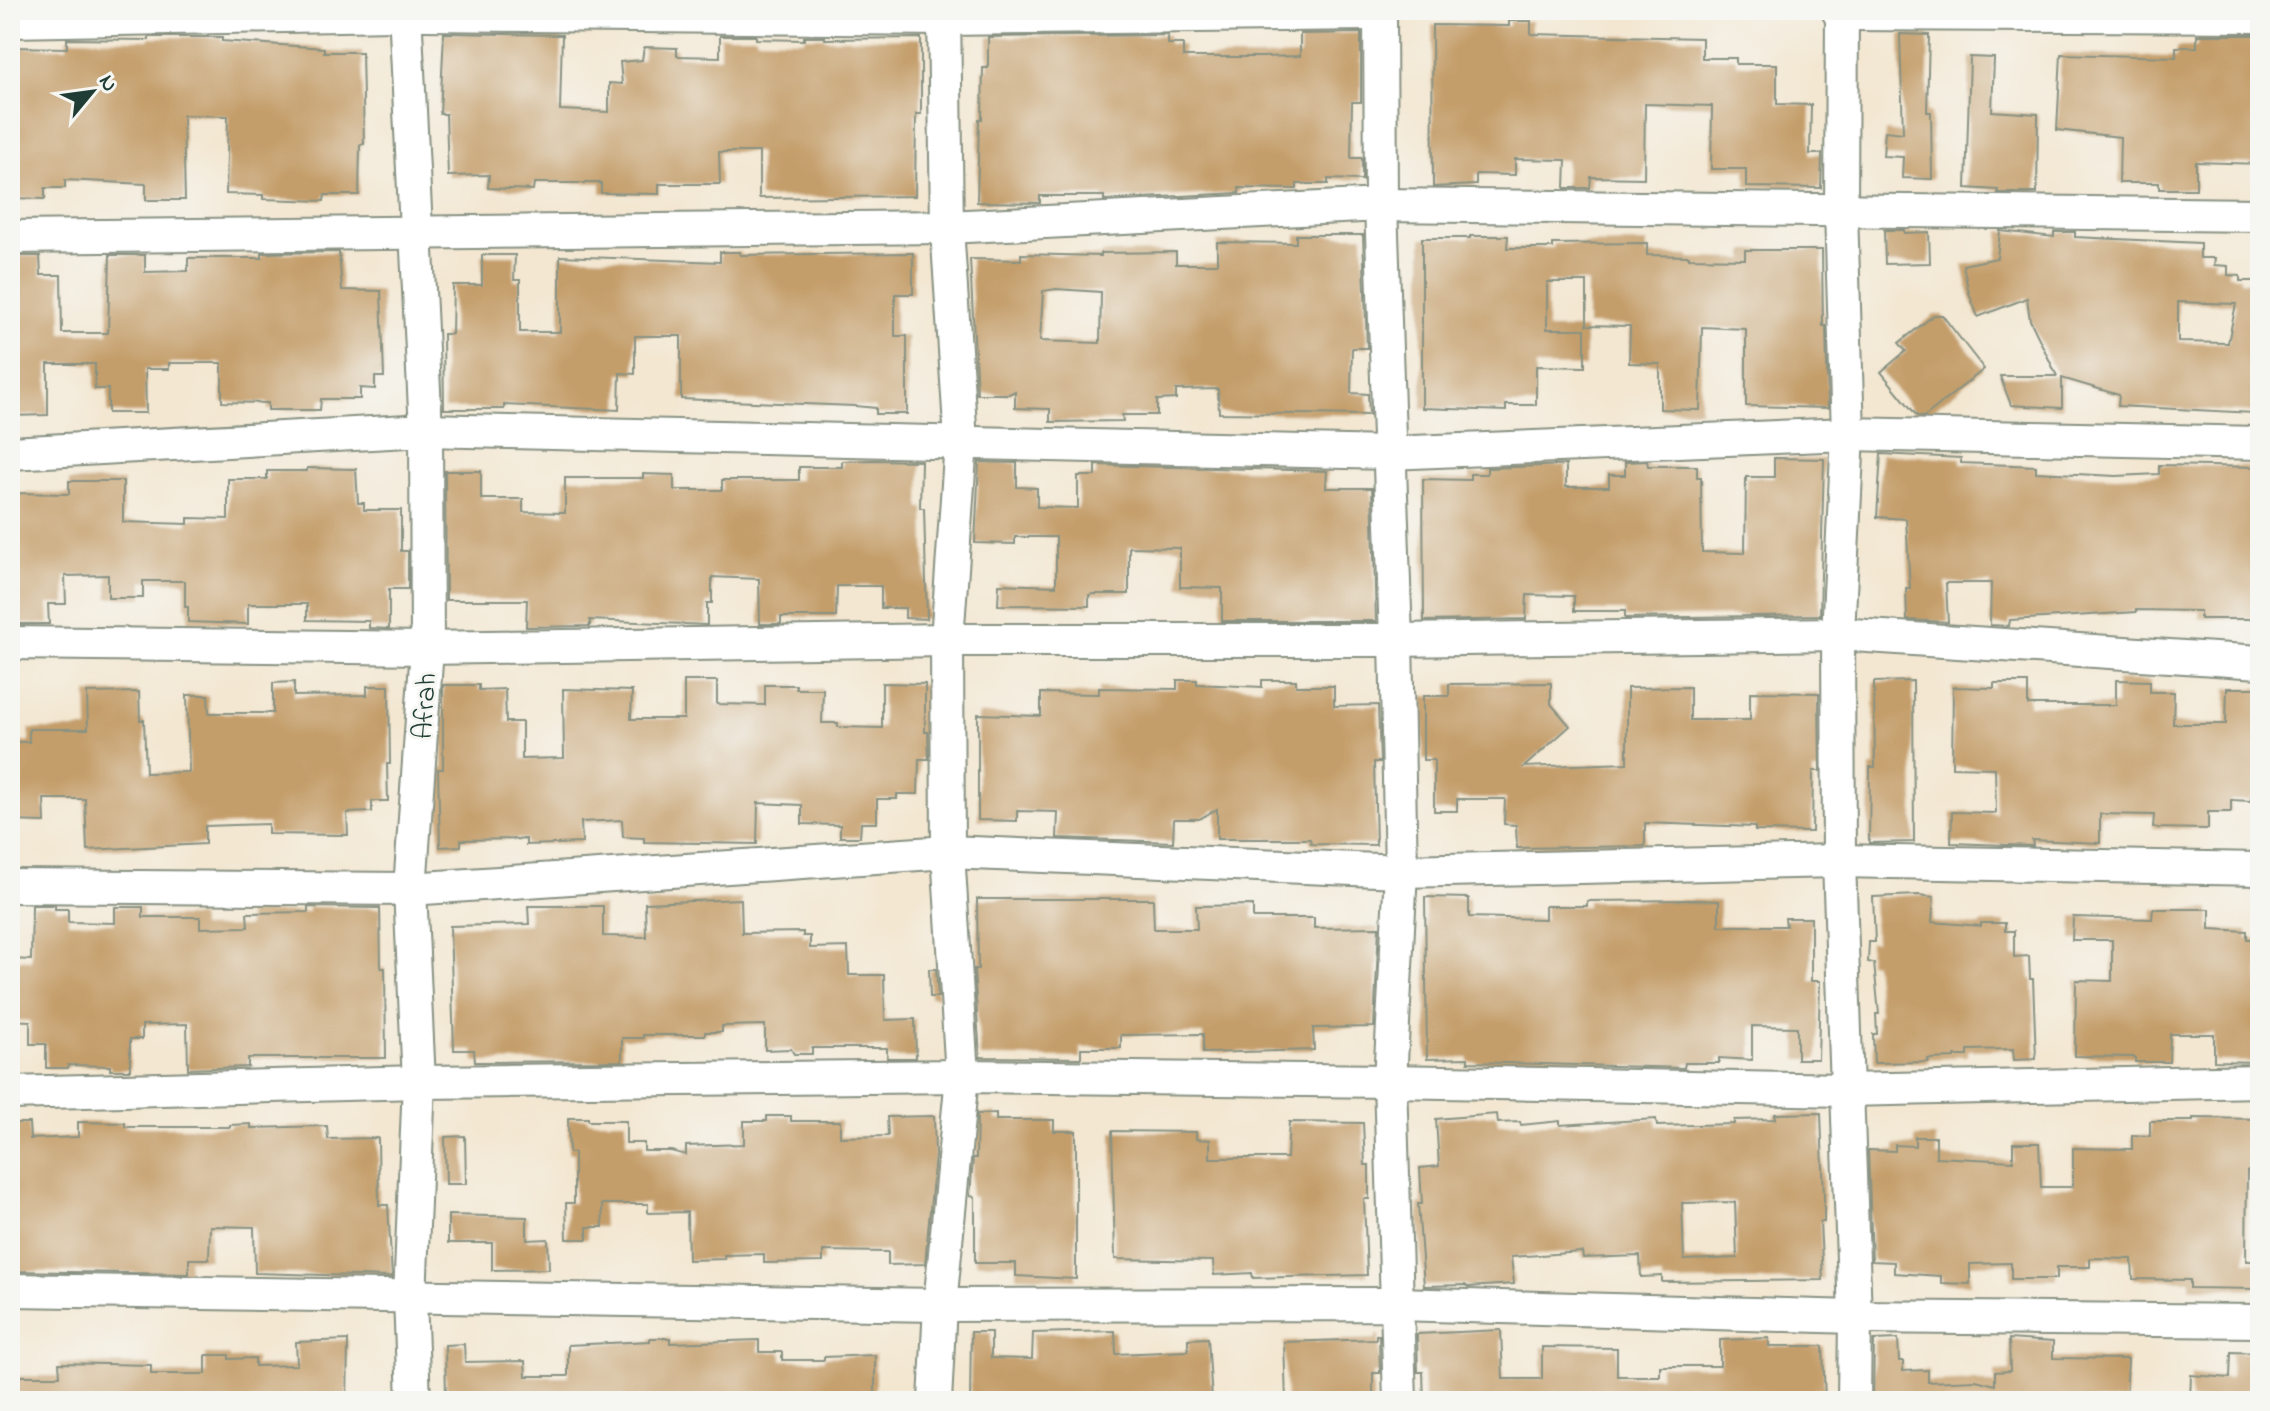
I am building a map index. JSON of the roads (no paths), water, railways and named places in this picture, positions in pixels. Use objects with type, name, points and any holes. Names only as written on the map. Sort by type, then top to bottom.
[{"type":"street","points":[[10,17],[395,10]]},
{"type":"street","name":"Afrah","points":[[405,10],[426,430],[427,648],[410,889],[419,1082],[410,1298],[414,1401]]},
{"type":"street","points":[[424,10],[944,13],[1372,10]]},
{"type":"street","points":[[1380,10],[1381,205],[1401,871],[1390,1081],[1400,1401]]},
{"type":"street","points":[[1854,1401],[1855,1317],[1839,861],[1838,634],[1848,434],[1841,211],[1842,10],[2260,12]]},
{"type":"street","points":[[935,1401],[940,1305],[962,1076],[948,852],[947,640],[961,442],[947,227],[944,13]]},
{"type":"street","points":[[10,237],[947,227],[1381,205],[2260,215]]},
{"type":"street","points":[[10,453],[426,430],[1388,453],[1848,434],[2260,443]]},
{"type":"street","points":[[10,643],[427,648],[947,640],[1396,640],[1838,634],[2260,662]]},
{"type":"street","points":[[10,886],[410,889],[948,852],[1401,871],[1839,861],[2260,869]]},
{"type":"street","points":[[10,1093],[419,1082],[962,1076],[1845,1090],[2260,1081]]},
{"type":"street","points":[[10,1290],[940,1305],[1397,1304],[1855,1317],[2260,1321]]}]
